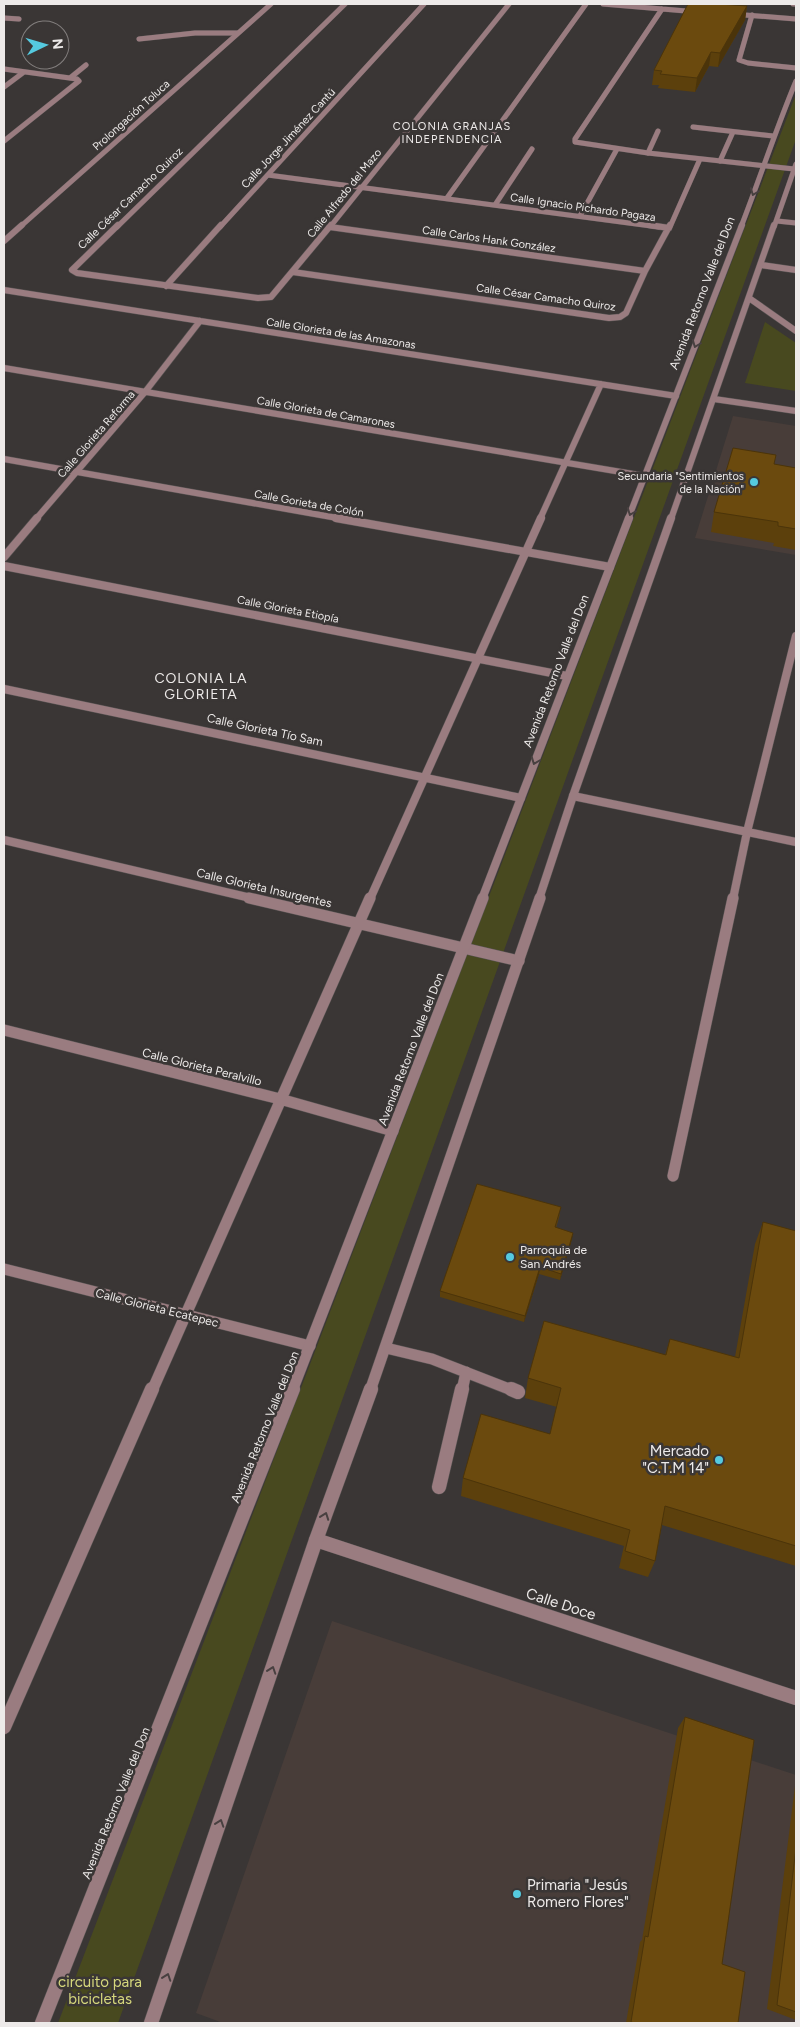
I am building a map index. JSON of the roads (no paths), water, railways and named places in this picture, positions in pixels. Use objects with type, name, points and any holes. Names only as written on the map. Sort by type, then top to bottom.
[{"type":"street","name":"Prolongación Toluca","points":[[4,241],[271,4]]},
{"type":"street","name":"Calle César Camacho Quiroz","points":[[268,298],[166,286],[77,273],[72,270],[345,4]]},
{"type":"street","name":"Calle Jorge Jiménez Cantú","points":[[166,286],[424,4]]},
{"type":"street","name":"Calle Alfredo del Mazo","points":[[268,298],[274,295],[330,227],[509,4]]},
{"type":"street","points":[[447,198],[586,4]]},
{"type":"street","points":[[603,4],[707,12]]},
{"type":"street","points":[[151,2023],[316,1540],[386,1348],[519,961],[573,796],[795,167],[764,167],[720,162],[577,144],[575,142],[575,139],[662,9]]},
{"type":"street","points":[[725,14],[796,19]]},
{"type":"street","points":[[752,16],[739,60],[748,63],[796,68]]},
{"type":"street","points":[[4,18],[19,19]]},
{"type":"street","points":[[139,40],[194,33],[237,33]]},
{"type":"street","points":[[70,78],[86,65]]},
{"type":"street","points":[[4,69],[79,80],[4,141]]},
{"type":"street","points":[[4,87],[24,72]]},
{"type":"street","name":"Avenida Retorno Valle del Don","points":[[42,2023],[310,1346],[764,167],[773,136],[796,81]]},
{"type":"street","points":[[692,127],[773,136]]},
{"type":"street","points":[[648,153],[658,131]]},
{"type":"street","points":[[720,162],[733,132]]},
{"type":"street","name":"Calle Ignacio Pichardo Pagaza","points":[[495,205],[532,149]]},
{"type":"street","points":[[580,216],[617,149]]},
{"type":"street","name":"Calle César Camacho Quiroz","points":[[293,272],[615,318],[620,317],[626,313],[645,271],[669,228],[700,159]]},
{"type":"street","name":"Calle Ignacio Pichardo Pagaza","points":[[268,174],[669,228]]},
{"type":"street","points":[[777,221],[796,223]]},
{"type":"street","name":"Calle Carlos Hank González","points":[[330,227],[645,271]]},
{"type":"street","points":[[761,266],[796,270]]},
{"type":"street","name":"Calle Glorieta de las Amazonas","points":[[4,290],[676,396]]},
{"type":"street","points":[[749,298],[796,331]]},
{"type":"street","name":"Calle Glorieta Reforma","points":[[4,558],[145,392],[200,321]]},
{"type":"street","name":"Calle Glorieta de Camarones","points":[[4,368],[645,476]]},
{"type":"street","points":[[4,1727],[280,1099],[601,384]]},
{"type":"street","points":[[714,399],[796,411]]},
{"type":"street","name":"Calle Gorieta de Colón","points":[[4,459],[610,567]]},
{"type":"street","name":"Calle Glorieta Etiopía","points":[[4,566],[568,676]]},
{"type":"street","points":[[673,1176],[747,832],[796,636]]},
{"type":"street","name":"Calle Glorieta Tío Sam","points":[[4,689],[426,776],[521,798]]},
{"type":"street","points":[[573,796],[796,842]]},
{"type":"street","name":"Calle Glorieta Insurgentes","points":[[4,840],[519,961]]},
{"type":"street","name":"Calle Glorieta Peralvillo","points":[[4,1030],[280,1099],[393,1131]]},
{"type":"street","name":"Calle Glorieta Ecatepec","points":[[4,1269],[310,1346]]},
{"type":"street","points":[[386,1348],[432,1359],[518,1392]]},
{"type":"street","points":[[439,1487],[466,1372]]},
{"type":"street","name":"Calle Doce","points":[[316,1540],[796,1698]]},
{"type":"place","name":"Secundaria \"Sentimientos de la Nación\"","points":[[754,482]]},
{"type":"place","name":"Parroquia de San Andrés","points":[[510,1257]]},
{"type":"place","name":"Mercado \"C.T.M 14\"","points":[[719,1460]]},
{"type":"place","name":"Primaria \"Jesús Romero Flores\"","points":[[517,1894]]},
{"type":"district","name":"COLONIA GRANJAS INDEPENDENCIA","points":[[452,132]]},
{"type":"district","name":"COLONIA LA GLORIETA","points":[[201,686]]},
{"type":"park label","name":"circuito para bicicletas","points":[[100,1990]]}]
